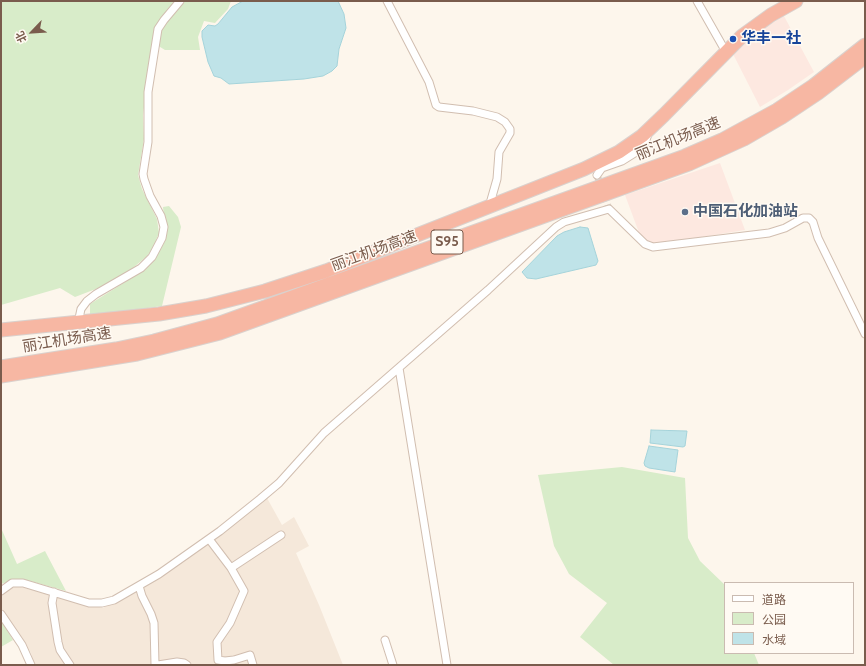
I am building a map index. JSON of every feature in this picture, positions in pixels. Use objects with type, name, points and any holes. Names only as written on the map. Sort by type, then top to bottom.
[{"type":"highway","points":[[1,330],[127,318],[183,310],[265,291],[326,271],[596,164],[619,152],[649,129],[742,36],[761,21],[796,1]]},
{"type":"highway","name":"丽江机场高速","points":[[1,367],[116,349],[217,324],[685,156],[728,137],[777,110],[813,86],[865,45]]},
{"type":"highway","name":"丽江机场高速","points":[[1,376],[137,354],[220,333],[689,164],[732,145],[782,117],[818,93],[865,57]]},
{"type":"street","points":[[78,323],[81,309],[87,301],[96,294],[141,268],[152,257],[162,238],[163,222],[150,196],[143,174],[148,142],[148,92],[158,29],[180,1]]},
{"type":"street","points":[[387,1],[429,82],[436,105],[439,107],[473,111],[497,118],[505,122],[510,129],[510,133],[499,152],[497,179],[491,200],[491,206]]},
{"type":"street","points":[[697,1],[726,52]]},
{"type":"street","points":[[597,175],[602,168],[622,161],[641,149],[644,146],[649,129]]},
{"type":"street","points":[[1,590],[9,585],[20,582],[90,602],[102,603],[114,600],[139,586],[241,516],[279,483],[324,433],[488,290],[556,227],[564,222],[609,209],[645,244],[653,247],[769,233],[785,228],[803,218],[809,218],[813,222],[818,238],[865,334]]},
{"type":"street","points":[[399,368],[447,665]]},
{"type":"street","points":[[231,568],[281,535]]},
{"type":"street","points":[[209,539],[231,568],[244,591],[230,622],[220,635],[217,642],[218,660],[234,660],[250,655],[253,665]]},
{"type":"street","points":[[139,586],[154,623],[156,665],[177,662],[184,663],[186,665]]},
{"type":"street","points":[[54,592],[52,603],[58,642],[60,650],[70,665]]},
{"type":"street","points":[[1,614],[22,645],[31,665]]},
{"type":"street","points":[[385,640],[393,665]]},
{"type":"shaded area","points":[[784,16],[814,72],[760,107],[733,54],[757,32]]},
{"type":"shaded area","name":"中国石化加油站","points":[[720,163],[745,230],[652,245],[641,238],[625,195]]},
{"type":"shaded area","points":[[267,498],[282,525],[294,517],[309,546],[296,553],[343,665],[34,665],[31,653],[2,609],[2,596],[17,586],[103,608],[164,574]]},
{"type":"green space","points":[[1,1],[231,1],[228,9],[215,23],[204,21],[198,37],[200,50],[165,50],[152,42],[143,115],[144,139],[138,175],[142,189],[157,219],[159,233],[152,250],[128,272],[101,287],[75,297],[60,288],[1,305]]},
{"type":"green space","points":[[169,206],[178,217],[181,227],[162,306],[90,316],[90,304],[146,269],[154,260],[166,237],[163,207]]},
{"type":"green space","points":[[622,467],[685,478],[688,538],[700,561],[724,584],[724,654],[754,654],[759,665],[614,665],[580,637],[607,603],[569,574],[554,546],[538,475]]},
{"type":"green space","points":[[1,528],[17,564],[45,551],[66,591],[23,579],[1,584]]},
{"type":"green space","points":[[1,620],[13,640],[1,647]]},
{"type":"water","points":[[243,1],[338,1],[344,14],[346,28],[339,49],[337,66],[323,76],[304,79],[229,84],[221,78],[214,76],[208,62],[202,31],[208,25],[215,26],[218,24],[232,7]]},
{"type":"water","points":[[580,227],[588,228],[598,261],[596,265],[536,279],[527,278],[522,272],[557,236]]},
{"type":"water","points":[[651,430],[687,431],[685,446],[650,443]]},
{"type":"water","points":[[649,446],[678,450],[675,472],[645,466],[644,463]]},
{"type":"tunnel","points":[[597,175],[609,209]]},
{"type":"place","name":"华丰一社","points":[[733,39]]},
{"type":"place","name":"中国石化加油站","points":[[685,212]]}]
